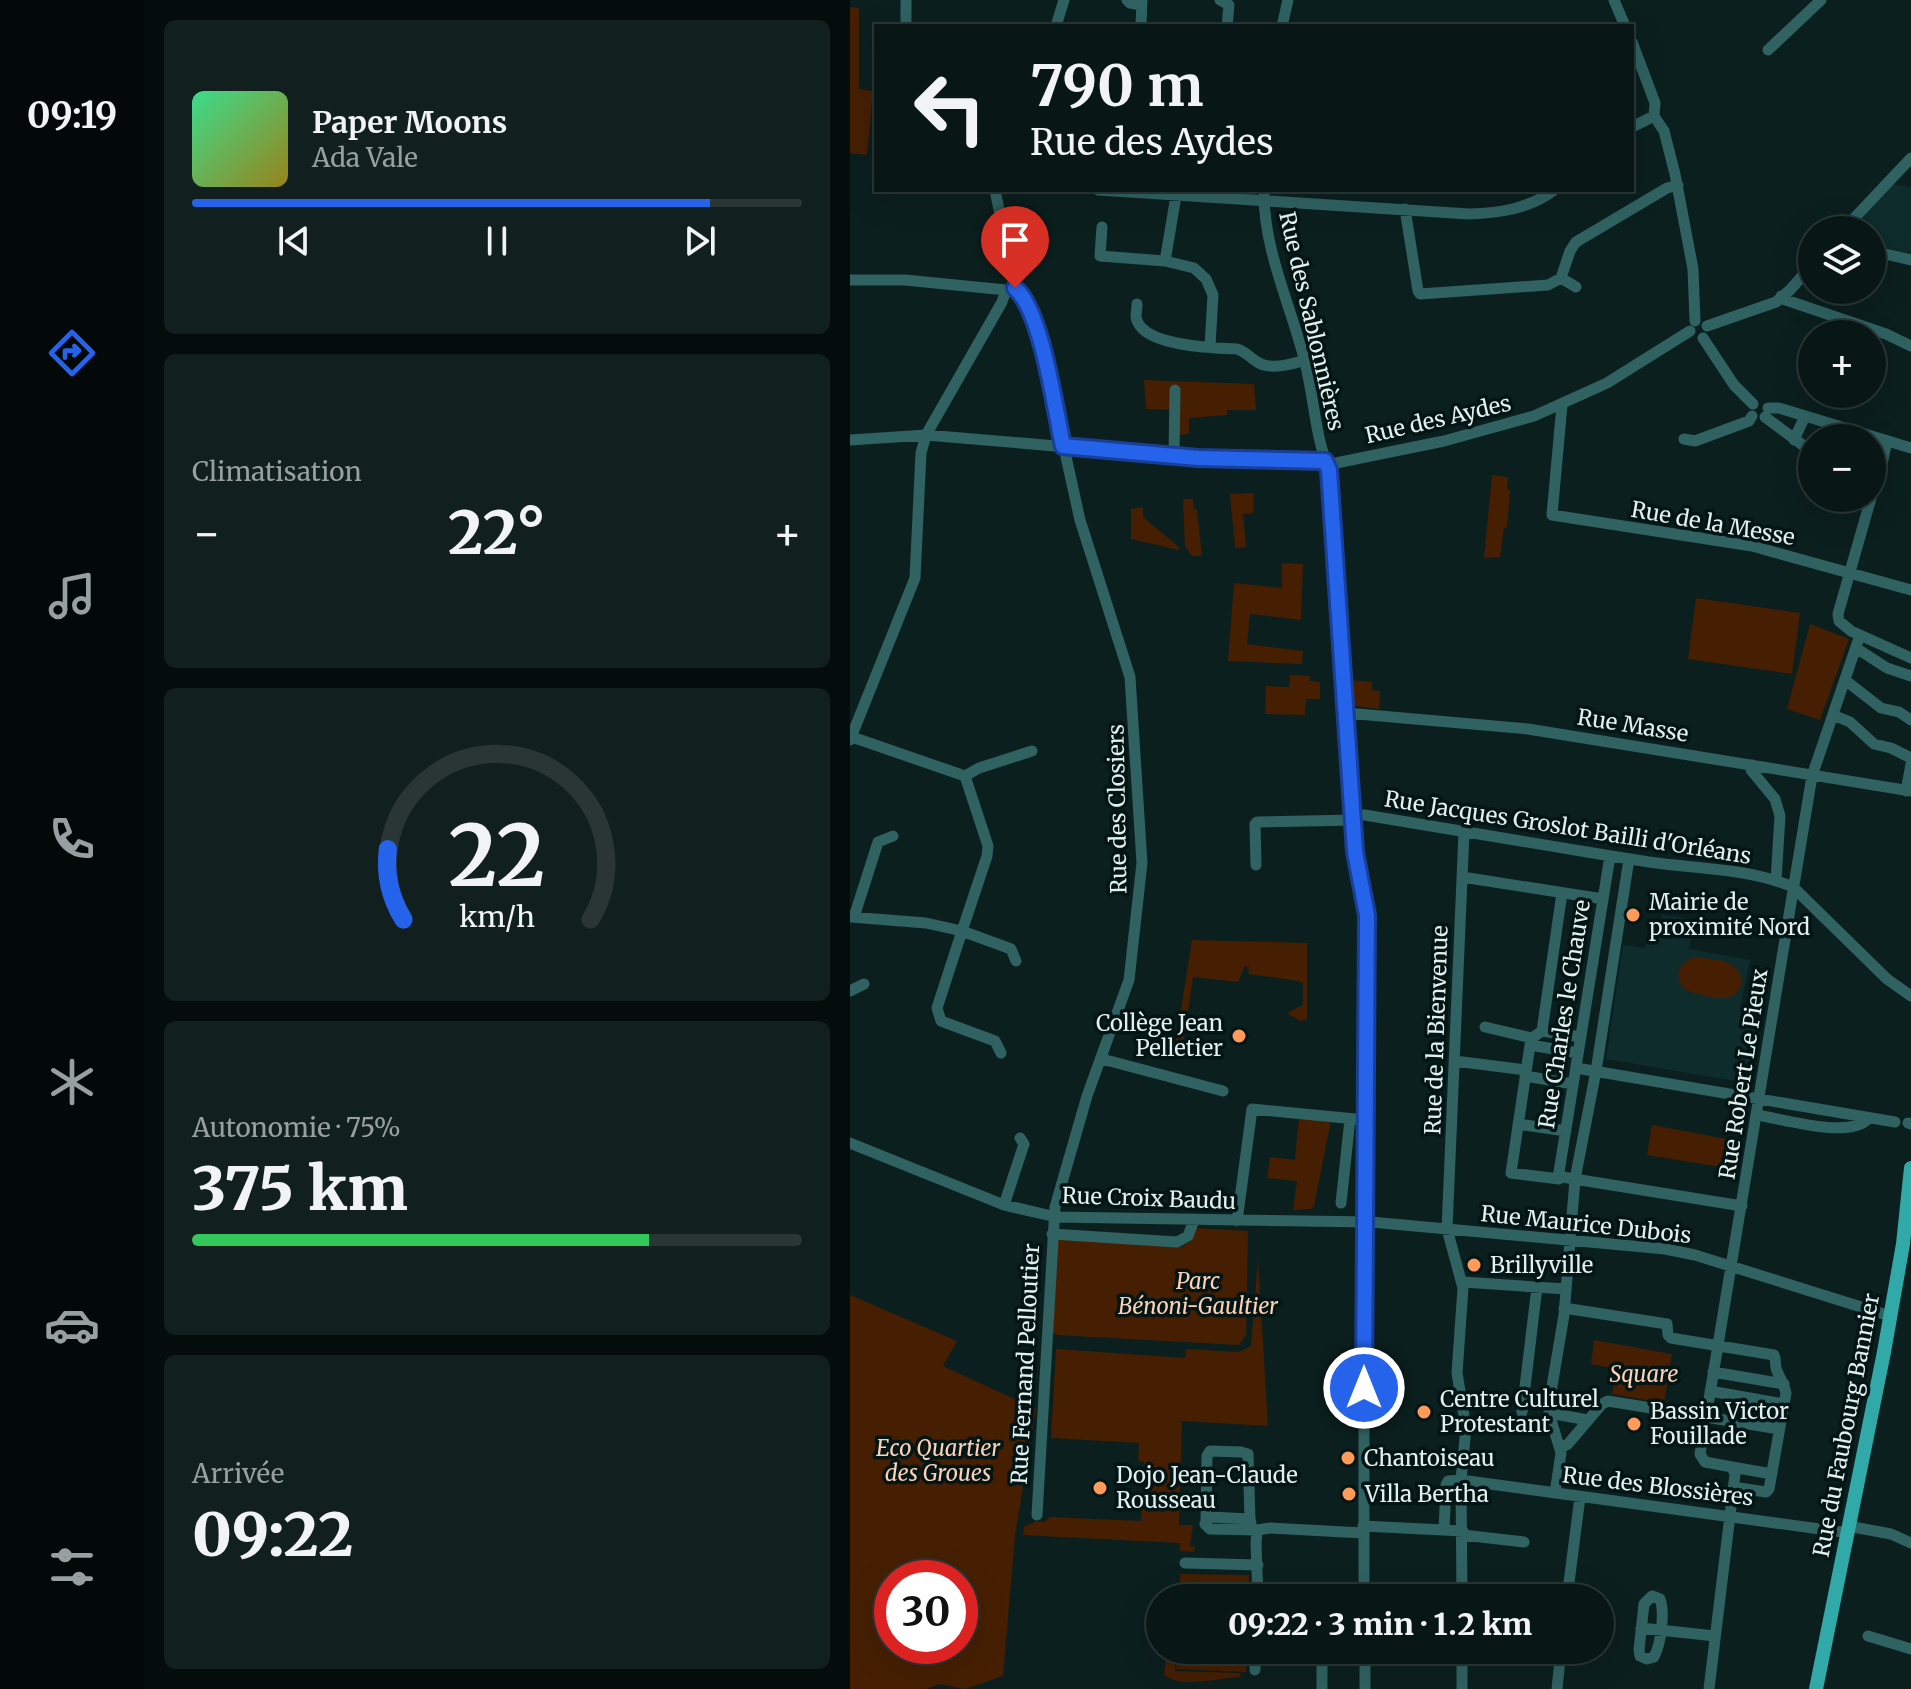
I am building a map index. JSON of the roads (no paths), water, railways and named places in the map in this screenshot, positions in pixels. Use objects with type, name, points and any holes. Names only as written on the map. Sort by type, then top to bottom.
[{"type":"main road","name":"Rue du Faubourg Bannier","points":[[1816,1689],[1907,1244],[1911,1168]]},
{"type":"street","points":[[906,0],[906,24]]},
{"type":"street","points":[[1057,24],[1064,0]]},
{"type":"street","points":[[1127,0],[1130,3],[1141,2],[1141,24]]},
{"type":"street","points":[[1282,24],[1288,0]]},
{"type":"street","points":[[1768,50],[1821,0]]},
{"type":"street","points":[[1227,2],[1227,24]]},
{"type":"street","points":[[1614,2],[1624,24]]},
{"type":"street","points":[[1634,47],[1655,103],[1654,116],[1664,131],[1678,185],[1693,269],[1692,326],[1695,338],[1776,302],[1798,281]]},
{"type":"street","points":[[1634,126],[1654,116]]},
{"type":"street","points":[[1856,216],[1911,158]]},
{"type":"street","points":[[1405,209],[1420,294],[1548,285],[1561,278],[1566,259],[1576,242],[1667,188],[1678,185]]},
{"type":"street","name":"Rue des Closiers","points":[[997,192],[1010,289],[1024,296],[1042,348],[1080,520],[1130,677],[1136,740],[1142,863],[1129,980],[1087,1096],[1062,1177],[1055,1207],[1056,1217]]},
{"type":"street","points":[[1165,261],[1176,192],[1264,195],[1469,214],[1499,213],[1534,202],[1551,192]]},
{"type":"street","name":"Rue des Sablonnières","points":[[1264,195],[1281,287],[1305,360],[1329,471],[1355,852],[1367,915],[1364,1584]]},
{"type":"street","points":[[1102,227],[1100,256],[1165,261],[1194,268],[1206,279],[1213,295],[1210,346]]},
{"type":"street","points":[[1886,254],[1911,260]]},
{"type":"street","points":[[1561,278],[1576,287]]},
{"type":"street","points":[[850,280],[905,280],[1010,289],[926,435],[921,453],[915,578],[851,738],[965,776],[979,768],[1032,751]]},
{"type":"street","points":[[1781,296],[1911,346]]},
{"type":"street","points":[[1137,304],[1139,324],[1171,344],[1245,352],[1257,362],[1270,366],[1305,360]]},
{"type":"street","name":"Rue des Aydes","points":[[850,440],[926,435],[1174,455],[1336,463],[1444,441],[1521,421],[1607,383],[1692,326]]},
{"type":"street","points":[[1705,332],[1734,385],[1798,443]]},
{"type":"street","points":[[1174,455],[1175,390]]},
{"type":"street","name":"Rue de la Messe","points":[[1562,405],[1552,515],[1752,546],[1911,590]]},
{"type":"street","points":[[1684,439],[1695,441],[1749,421],[1760,411],[1773,407],[1911,448]]},
{"type":"street","points":[[1794,440],[1805,416]]},
{"type":"street","points":[[1886,446],[1887,441]]},
{"type":"street","points":[[1867,512],[1838,614],[1839,621],[1843,627],[1911,658]]},
{"type":"street","name":"Rue Robert Le Pieux","points":[[1732,1467],[1705,1462],[1700,1454],[1812,776],[1860,635]]},
{"type":"street","points":[[1856,648],[1887,668],[1911,676]]},
{"type":"street","points":[[1845,680],[1881,708],[1899,712],[1911,720]]},
{"type":"street","name":"Rue Masse","points":[[1346,713],[1528,729],[1908,791]]},
{"type":"street","points":[[1833,715],[1850,722],[1874,744],[1891,748],[1911,761],[1908,791]]},
{"type":"street","points":[[1752,765],[1751,770],[1775,799],[1780,816],[1776,880]]},
{"type":"street","points":[[965,776],[988,846],[987,856],[937,1008],[941,1021],[995,1041],[1001,1053]]},
{"type":"street","name":"Rue Jacques Groslot Bailli d'Orléans","points":[[1256,865],[1257,822],[1365,815],[1629,859],[1694,866],[1776,880],[1793,887]]},
{"type":"street","name":"Rue de la Bienvenue","points":[[1463,1282],[1447,1229],[1464,832]]},
{"type":"street","points":[[893,836],[878,842],[852,917],[926,923],[962,931],[1011,949],[1016,961]]},
{"type":"street","name":"Rue Charles le Chauve","points":[[1562,1177],[1559,1172],[1610,856]]},
{"type":"street","name":"Rue Charles le Chauve","points":[[1549,1413],[1564,1308],[1575,1179],[1596,1071],[1629,859]]},
{"type":"street","points":[[1462,877],[1603,899]]},
{"type":"street","points":[[1793,887],[1887,979],[1911,996]]},
{"type":"street","points":[[1562,893],[1535,1038],[1525,1073],[1511,1173],[1562,1177],[1742,1206]]},
{"type":"street","points":[[850,991],[864,984]]},
{"type":"street","points":[[1585,1008],[1605,1011]]},
{"type":"street","points":[[1485,1027],[1535,1038],[1578,1053]]},
{"type":"street","points":[[1535,1038],[1581,1037]]},
{"type":"street","points":[[1102,1059],[1223,1091]]},
{"type":"street","points":[[1455,1061],[1573,1084]]},
{"type":"street","points":[[1576,1068],[1905,1123]]},
{"type":"street","points":[[1237,1221],[1252,1109],[1366,1120]]},
{"type":"street","points":[[1757,1115],[1846,1129],[1865,1123],[1868,1119]]},
{"type":"street","points":[[1341,1203],[1350,1119]]},
{"type":"street","points":[[1518,1124],[1566,1131]]},
{"type":"street","points":[[1004,1205],[1024,1144],[1020,1138]]},
{"type":"street","name":"Rue Croix Baudu","points":[[850,1143],[1004,1205],[1056,1217],[1364,1222]]},
{"type":"street","name":"Rue Fernand Pelloutier","points":[[1037,1515],[1052,1234],[1056,1217]]},
{"type":"street","points":[[1052,1234],[1177,1242],[1188,1236],[1194,1220]]},
{"type":"street","name":"Rue Maurice Dubois","points":[[1364,1222],[1665,1249],[1695,1255],[1890,1316]]},
{"type":"street","points":[[1462,1584],[1461,1480],[1466,1428],[1457,1373],[1463,1282],[1565,1289]]},
{"type":"street","points":[[1522,1412],[1537,1287]]},
{"type":"street","points":[[1564,1308],[1667,1324],[1671,1338],[1774,1355],[1775,1368],[1784,1384],[1784,1404],[1768,1491],[1733,1487]]},
{"type":"street","points":[[1713,1372],[1784,1384]]},
{"type":"street","points":[[1710,1391],[1784,1404]]},
{"type":"street","points":[[1560,1448],[1568,1444],[1608,1401],[1779,1429]]},
{"type":"street","points":[[1555,1493],[1560,1448],[1549,1413],[1588,1420]]},
{"type":"street","points":[[1258,1584],[1258,1565],[1253,1526],[1248,1454],[1210,1451],[1207,1456],[1205,1524],[1210,1529],[1253,1526],[1444,1530],[1524,1542]]},
{"type":"street","points":[[1732,1467],[1772,1474]]},
{"type":"street","points":[[1709,1689],[1735,1474],[1732,1467]]},
{"type":"street","points":[[1444,1530],[1446,1485],[1448,1481],[1461,1480]]},
{"type":"street","name":"Rue des Blossières","points":[[1461,1480],[1891,1534],[1911,1543]]},
{"type":"street","points":[[1569,1584],[1580,1497]]},
{"type":"street","points":[[1185,1563],[1258,1565]]},
{"type":"street","points":[[1655,1596],[1662,1601],[1660,1630],[1656,1654],[1647,1659],[1639,1653],[1641,1628],[1645,1600],[1655,1596]]},
{"type":"street","points":[[1641,1628],[1715,1636]]},
{"type":"street","points":[[1868,1636],[1911,1649]]},
{"type":"street","points":[[1255,1664],[1255,1670]]},
{"type":"street","points":[[1322,1664],[1322,1689]]},
{"type":"street","points":[[1365,1664],[1365,1689]]},
{"type":"street","points":[[1462,1664],[1462,1689]]},
{"type":"street","points":[[1557,1689],[1560,1664]]},
{"type":"place","name":"Mairie de proximité Nord","points":[[1633,915]]},
{"type":"place","name":"Collège Jean Pelletier","points":[[1239,1036]]},
{"type":"place","name":"Brillyville","points":[[1474,1265]]},
{"type":"place","name":"Centre Culturel Protestant","points":[[1424,1412]]},
{"type":"place","name":"Bassin Victor Fouillade","points":[[1634,1424]]},
{"type":"place","name":"Chantoiseau","points":[[1348,1458]]},
{"type":"place","name":"Dojo Jean-Claude Rousseau","points":[[1100,1488]]},
{"type":"place","name":"Villa Bertha","points":[[1349,1494]]},
{"type":"park label","name":"Parc Bénoni-Gaultier","points":[[1198,1294]]},
{"type":"park label","name":"Square","points":[[1644,1374]]},
{"type":"park label","name":"Eco Quartier des Groues","points":[[938,1460]]}]
